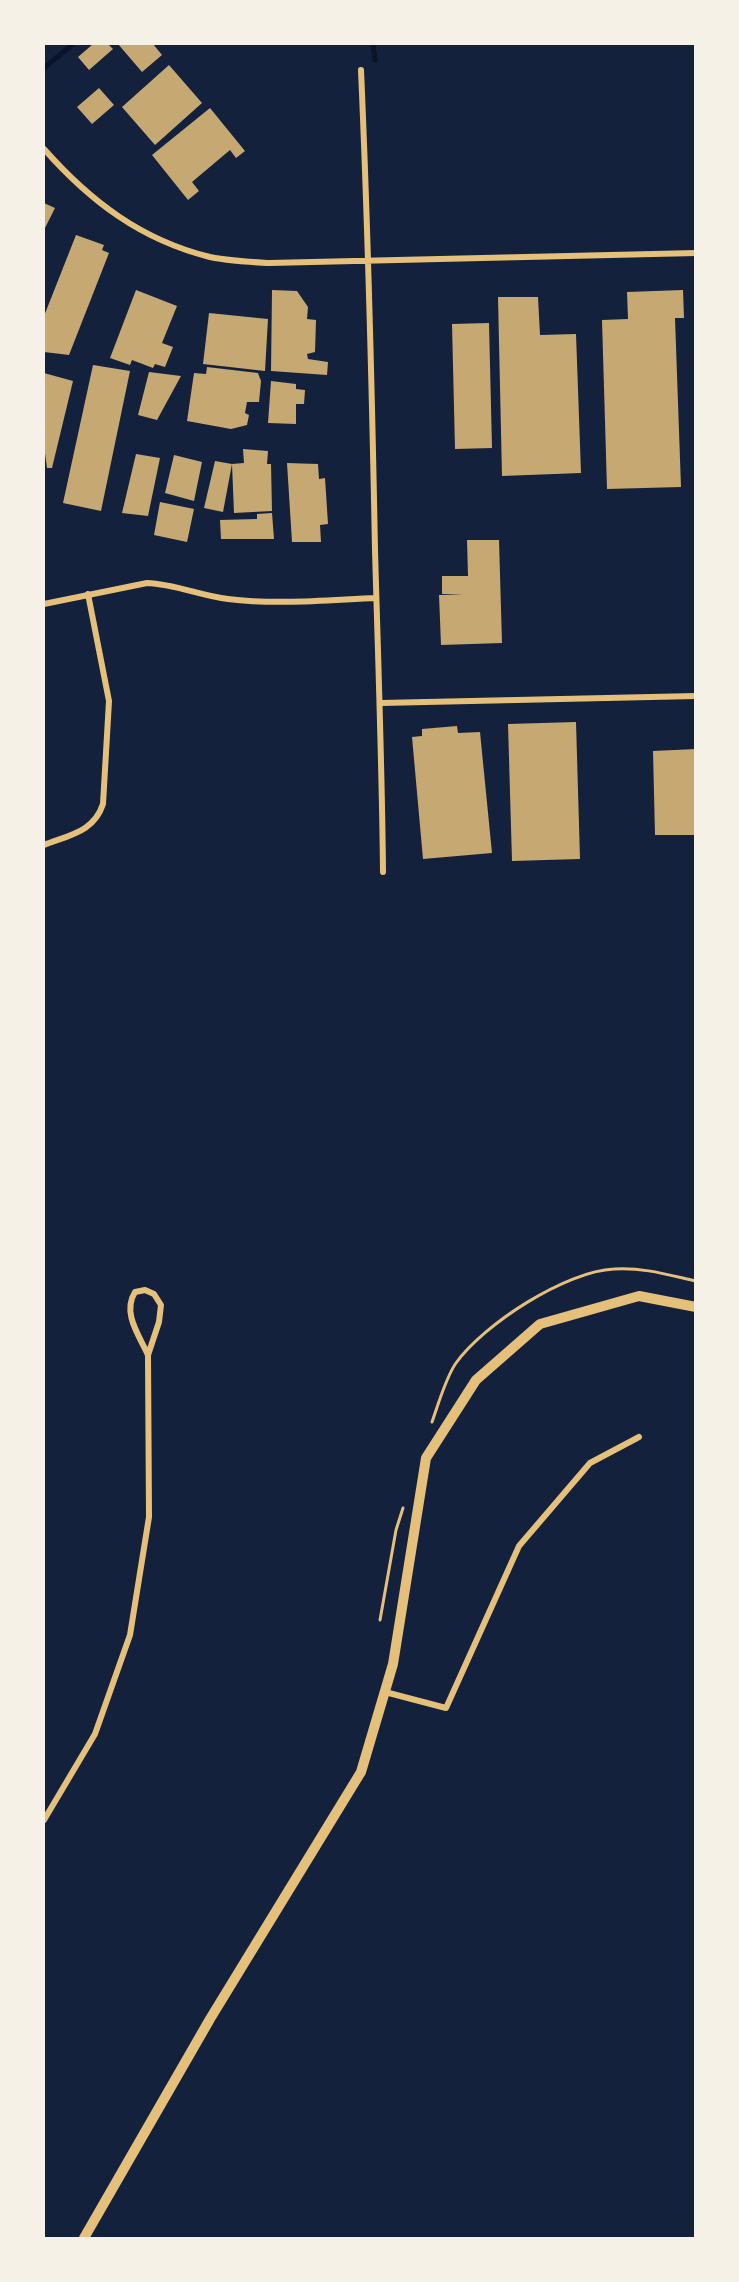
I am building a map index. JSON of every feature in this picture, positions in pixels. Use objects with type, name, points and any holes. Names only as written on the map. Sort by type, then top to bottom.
[{"type":"street","points":[[361,70],[369,261],[376,598],[381,703],[383,872]]},
{"type":"street","points":[[44,149],[92,198],[122,219],[149,235],[212,257],[269,263],[696,253]]},
{"type":"street","points":[[44,603],[147,583],[229,599],[260,601],[376,598]]},
{"type":"street","points":[[44,845],[84,830],[99,816],[103,804],[109,701],[88,594]]},
{"type":"street","points":[[381,703],[696,696]]},
{"type":"street","points":[[44,1820],[95,1734],[130,1635],[149,1518],[148,1355],[159,1322],[161,1305],[154,1294],[145,1290],[135,1292],[129,1301],[129,1313],[148,1355]]},
{"type":"street","points":[[84,2238],[210,2019],[361,1772],[393,1664],[426,1458],[476,1380],[540,1324],[639,1296],[696,1307]]},
{"type":"street","points":[[385,1692],[447,1708],[519,1546],[590,1463],[639,1437]]},
{"type":"path","points":[[431,1424],[455,1363],[489,1329],[517,1308],[576,1278],[613,1269],[648,1271],[696,1281]]},
{"type":"path","points":[[380,1620],[396,1530],[404,1503]]},
{"type":"building","points":[[93,44],[108,44],[113,49],[89,70],[78,57]]},
{"type":"building","points":[[118,44],[153,44],[162,55],[142,72]]},
{"type":"building","points":[[169,65],[202,103],[155,145],[122,107]]},
{"type":"building","points":[[99,88],[114,105],[92,124],[77,107]]},
{"type":"building","points":[[210,108],[245,151],[236,158],[230,150],[192,182],[199,191],[188,200],[152,155]]},
{"type":"building","points":[[44,203],[55,208],[44,230]]},
{"type":"building","points":[[76,235],[104,245],[102,250],[109,253],[69,355],[44,352],[44,316]]},
{"type":"building","points":[[136,290],[177,306],[162,343],[173,347],[165,367],[155,364],[153,368],[132,360],[130,365],[110,358]]},
{"type":"building","points":[[272,290],[297,291],[308,307],[307,319],[316,320],[315,352],[307,354],[308,359],[328,362],[327,375],[271,371]]},
{"type":"building","points":[[683,290],[684,318],[675,318],[681,487],[607,489],[602,320],[628,319],[627,292]]},
{"type":"building","points":[[498,297],[538,297],[540,335],[576,334],[581,473],[502,476]]},
{"type":"building","points":[[209,313],[268,319],[265,371],[203,364]]},
{"type":"building","points":[[489,323],[492,448],[455,449],[452,324]]},
{"type":"building","points":[[93,365],[130,371],[101,511],[63,503]]},
{"type":"building","points":[[207,367],[258,373],[261,381],[259,402],[247,402],[245,413],[249,415],[247,425],[231,429],[187,421],[194,373],[206,374]]},
{"type":"building","points":[[149,372],[181,376],[157,420],[138,415]]},
{"type":"building","points":[[44,373],[73,381],[52,468],[47,468],[44,446]]},
{"type":"building","points":[[271,381],[296,384],[296,389],[305,390],[304,404],[296,404],[296,424],[268,423]]},
{"type":"building","points":[[243,449],[268,451],[267,464],[271,464],[272,511],[234,513],[232,464],[244,463]]},
{"type":"building","points":[[136,454],[160,458],[148,516],[122,513]]},
{"type":"building","points":[[174,455],[202,462],[194,501],[165,493]]},
{"type":"building","points":[[215,461],[232,464],[223,512],[204,508]]},
{"type":"building","points":[[287,463],[318,464],[319,479],[325,478],[328,524],[320,525],[321,542],[292,542]]},
{"type":"building","points":[[160,502],[194,509],[187,542],[154,535]]},
{"type":"building","points":[[272,513],[274,539],[221,539],[220,520],[257,519],[257,514]]},
{"type":"building","points":[[467,540],[499,540],[502,643],[441,645],[439,595],[463,595],[442,594],[442,576],[468,576]]},
{"type":"building","points":[[576,722],[580,859],[512,861],[508,724]]},
{"type":"building","points":[[457,726],[458,733],[480,732],[492,853],[423,859],[412,737],[422,736],[422,729]]},
{"type":"building","points":[[696,749],[696,835],[655,835],[653,751]]},
{"type":"waterway","points":[[44,68],[73,44]]},
{"type":"waterway","points":[[373,44],[375,60]]}]
